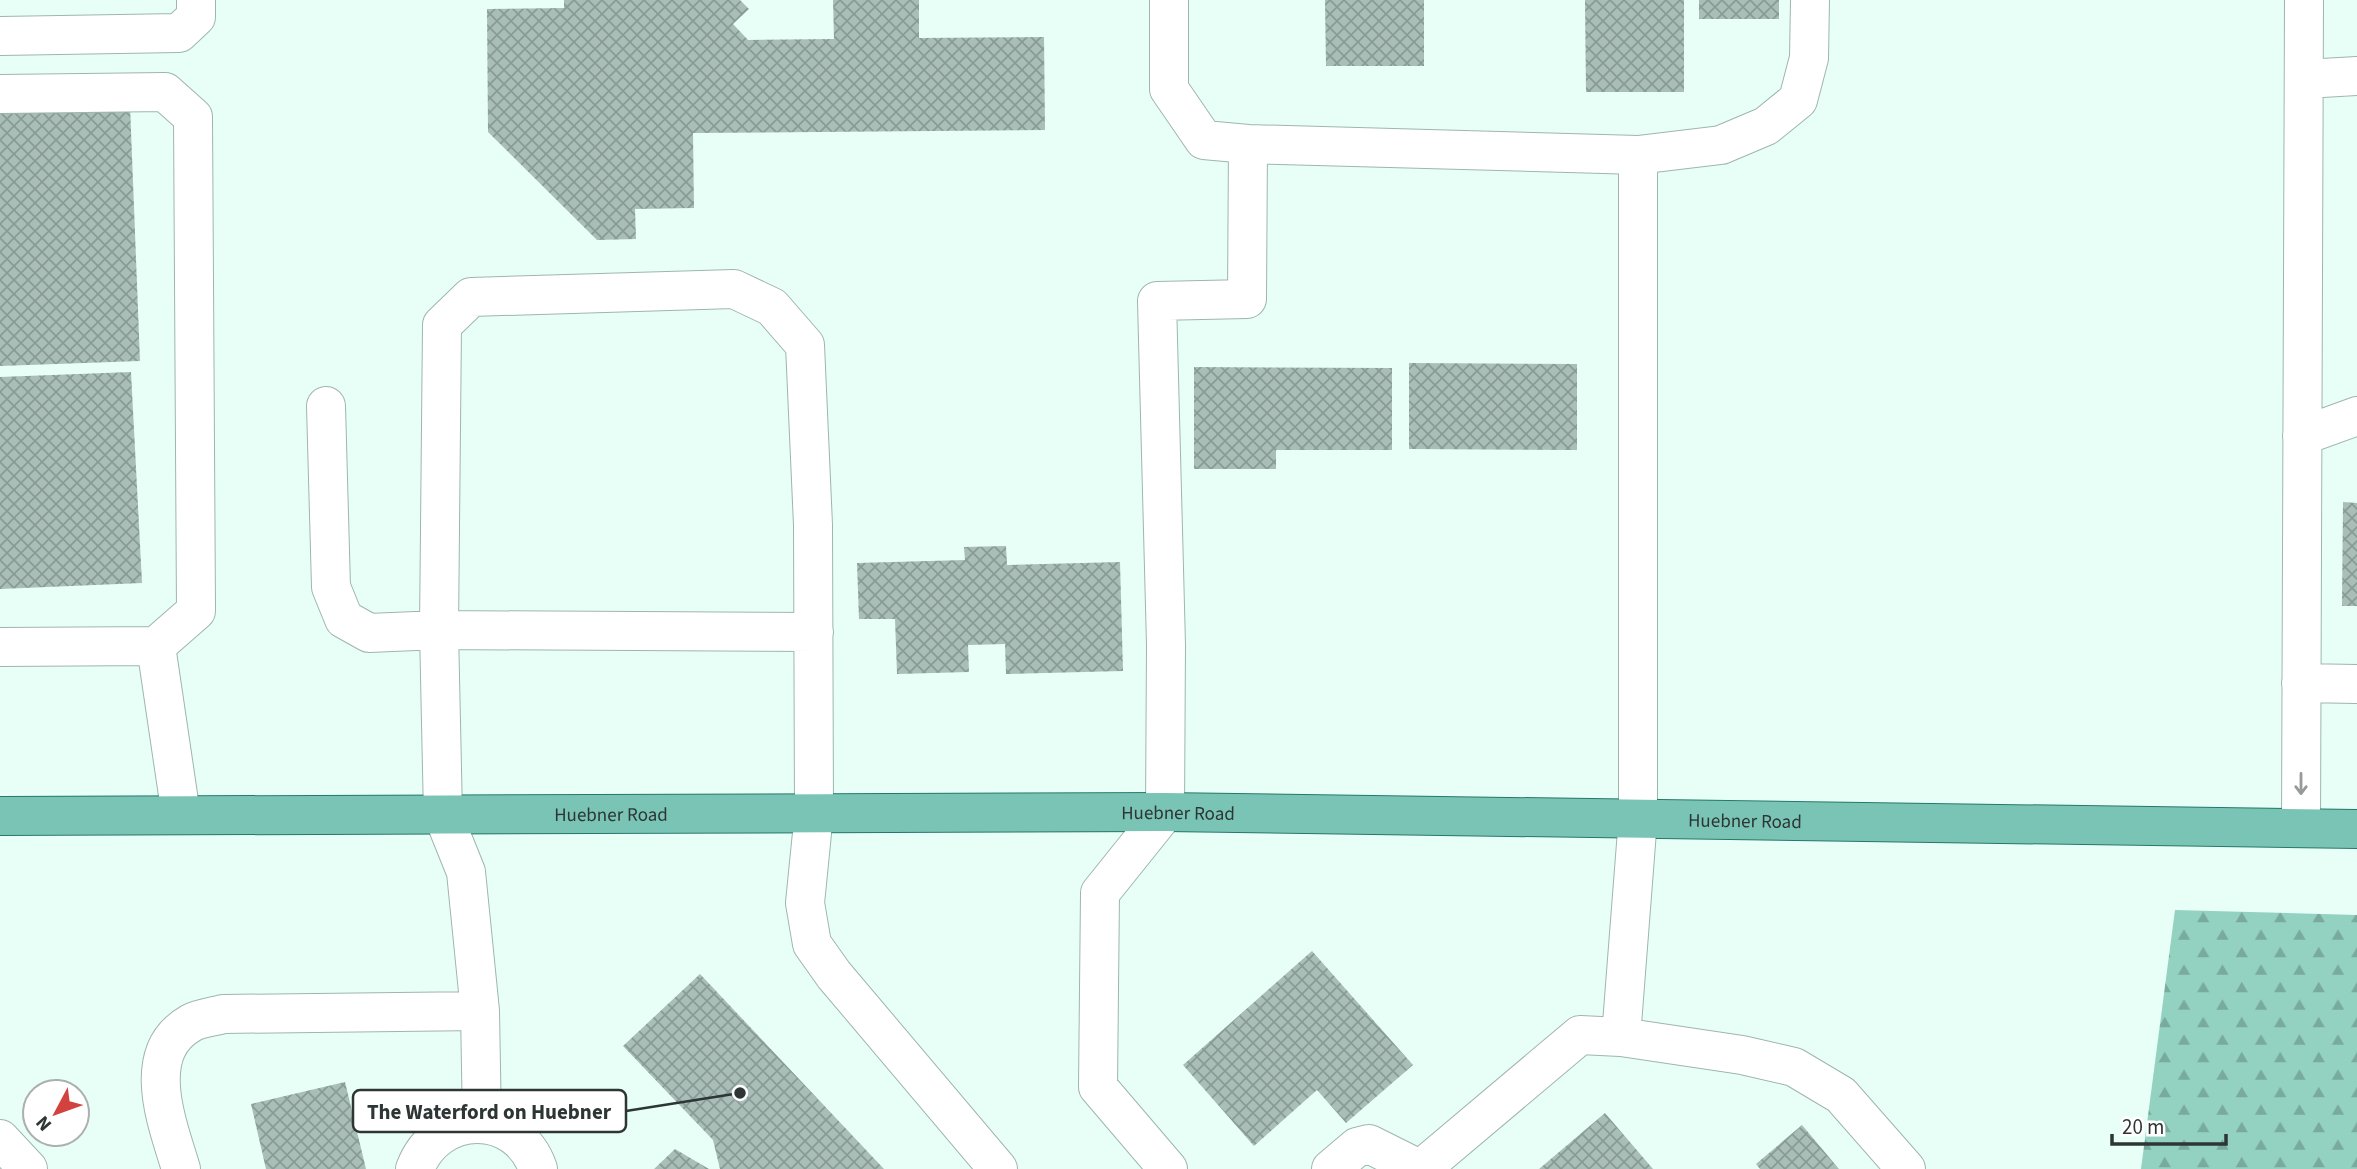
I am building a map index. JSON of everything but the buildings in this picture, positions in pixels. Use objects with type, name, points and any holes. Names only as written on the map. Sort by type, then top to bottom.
[{"type":"main road","name":"Huebner Road","points":[[0,816],[1165,812],[2357,829]]},
{"type":"lane","points":[[0,36],[179,33],[196,17],[196,0]]},
{"type":"lane","points":[[1169,0],[1169,89],[1204,140],[1248,144],[1638,155],[1721,145],[1766,126],[1798,100],[1809,58],[1810,0]]},
{"type":"lane","points":[[2301,828],[2304,0]]},
{"type":"lane","points":[[2305,79],[2357,76]]},
{"type":"lane","points":[[0,94],[165,92],[193,117],[196,611],[156,646],[0,647]]},
{"type":"lane","points":[[1168,1169],[1098,1087],[1100,894],[1165,812],[1166,645],[1157,301],[1247,299],[1248,144]]},
{"type":"lane","points":[[1621,1037],[1638,818],[1638,155]]},
{"type":"lane","points":[[482,1124],[480,1011],[466,872],[443,815],[439,630],[442,325],[471,297],[734,289],[772,307],[805,345],[813,512],[814,813],[805,903],[812,944],[834,975],[998,1169]]},
{"type":"lane","points":[[326,406],[331,587],[344,619],[369,633],[439,630],[814,632]]},
{"type":"lane","points":[[2302,436],[2357,416]]},
{"type":"lane","points":[[156,646],[181,815]]},
{"type":"lane","points":[[2301,683],[2357,684]]},
{"type":"lane","points":[[181,1169],[165,1113],[159,1079],[169,1043],[191,1023],[223,1014],[480,1011]]},
{"type":"lane","points":[[1331,1169],[1357,1147],[1369,1144],[1420,1169],[1580,1035],[1621,1037],[1742,1055],[1794,1067],[1841,1095],[1906,1169]]},
{"type":"lane","points":[[415,1169],[426,1148],[441,1134],[460,1125],[482,1124],[503,1129],[520,1141],[534,1158],[538,1169]]},
{"type":"lane","points":[[0,1139],[28,1169]]},
{"type":"green space","points":[[2175,910],[2357,915],[2357,1169],[2141,1169]]},
{"type":"place","name":"The Waterford on Huebner","points":[[740,1093]]}]
